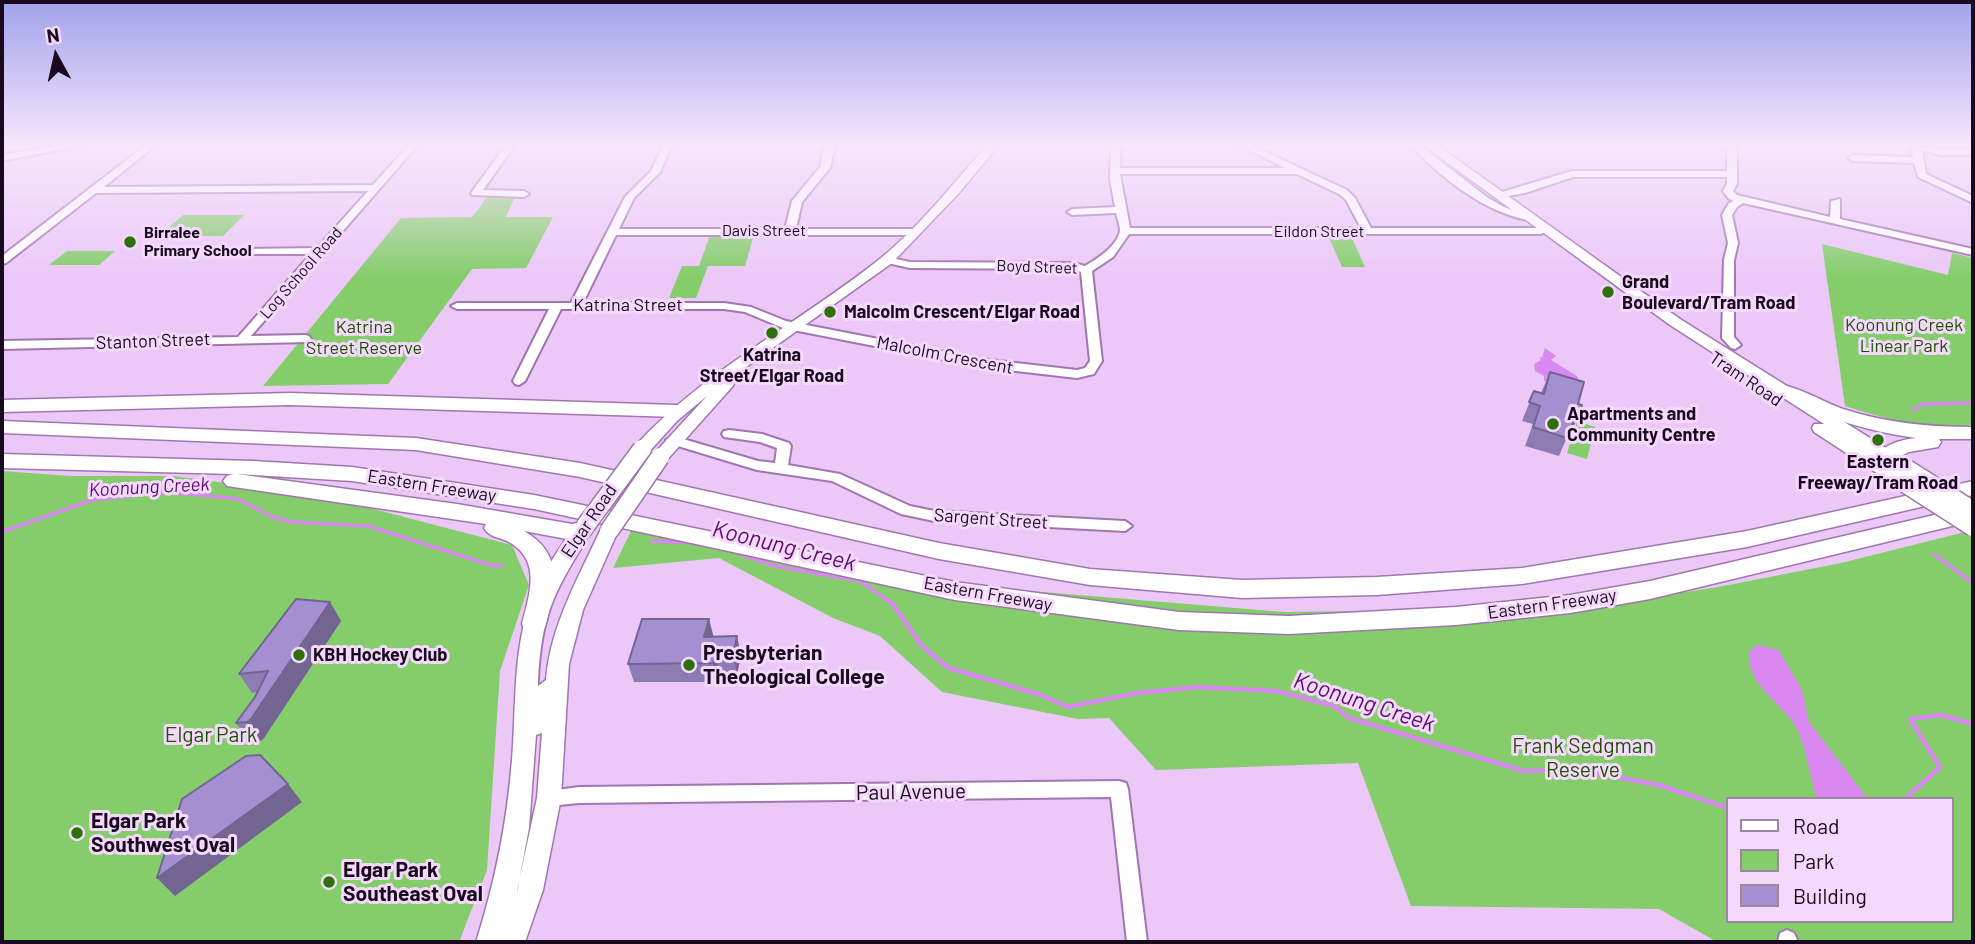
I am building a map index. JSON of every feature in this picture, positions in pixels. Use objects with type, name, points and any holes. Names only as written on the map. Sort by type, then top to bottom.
[{"type":"highway","points":[[1787,392],[1839,416],[1882,428],[1973,434]]},
{"type":"highway","points":[[2,406],[290,399],[559,408],[649,417],[672,425]]},
{"type":"highway","name":"Eastern Freeway","points":[[2,426],[416,444],[592,473],[939,551],[1090,577],[1242,589],[1377,586],[1522,576],[1747,539],[1973,488]]},
{"type":"highway","points":[[1894,466],[1905,446],[1973,434]]},
{"type":"highway","name":"Eastern Freeway","points":[[2,461],[253,468],[352,474],[534,502],[955,591],[1179,621],[1289,625],[1456,616],[1570,604],[1650,590],[1973,512]]},
{"type":"highway","points":[[2,473],[242,481],[572,531],[593,528]]},
{"type":"highway","points":[[428,508],[510,533],[530,543],[540,559],[544,578],[534,624]]},
{"type":"main road","name":"Elgar Road","points":[[489,942],[500,911],[518,803],[524,755],[526,681],[534,624],[552,580],[593,528],[642,449],[763,348],[887,260],[952,189]]},
{"type":"main road","name":"Tram Road","points":[[1489,189],[1598,273],[1742,377],[1973,512]]},
{"type":"main road","name":"Tram Road","points":[[1598,273],[1787,392],[1894,466],[1973,527]]},
{"type":"main road","name":"Elgar Road","points":[[512,942],[559,797],[555,685],[593,528],[625,506],[660,457],[672,425],[763,348]]},
{"type":"main road","name":"Elgar Road","points":[[524,755],[536,728],[541,695],[555,685]]},
{"type":"main road","points":[[518,803],[559,797]]},
{"type":"street","points":[[2,261],[94,190],[227,189]]},
{"type":"street","name":"Log School Road","points":[[243,338],[375,189]]},
{"type":"street","points":[[479,189],[476,193],[524,194]]},
{"type":"street","points":[[576,304],[630,197],[638,189]]},
{"type":"street","points":[[790,230],[797,201],[807,189]]},
{"type":"street","points":[[1118,189],[1125,231]]},
{"type":"street","points":[[1332,189],[1350,198],[1368,232]]},
{"type":"street","points":[[1470,189],[1504,212],[1528,217]]},
{"type":"street","points":[[1499,196],[1515,196],[1528,189]]},
{"type":"street","points":[[1729,189],[1733,197],[1742,201],[1973,252]]},
{"type":"street","points":[[1950,189],[1973,200]]},
{"type":"street","points":[[1726,339],[1729,260],[1733,243],[1727,215],[1733,205],[1742,201]]},
{"type":"street","points":[[1835,220],[1836,201]]},
{"type":"street","points":[[1072,212],[1121,210]]},
{"type":"street","name":"Eildon Street","points":[[1125,231],[1513,232],[1542,229]]},
{"type":"street","name":"Boyd Street","points":[[887,260],[910,265],[1074,266],[1086,270],[1105,259],[1125,231]]},
{"type":"street","name":"Davis Street","points":[[614,232],[913,232]]},
{"type":"street","points":[[247,251],[320,251]]},
{"type":"street","name":"Malcolm Crescent","points":[[795,326],[1009,368],[1077,374],[1094,368],[1096,361],[1086,270]]},
{"type":"street","points":[[519,381],[557,305]]},
{"type":"street","name":"Katrina Street","points":[[457,306],[724,306],[747,309],[795,326]]},
{"type":"street","name":"Stanton Street","points":[[2,345],[243,338],[304,339]]},
{"type":"street","name":"Sargent Street","points":[[672,425],[725,457],[835,477],[906,510],[934,516],[1125,526]]},
{"type":"street","points":[[729,434],[769,440],[784,446],[781,469]]},
{"type":"street","name":"Paul Avenue","points":[[559,797],[1119,789],[1137,942]]},
{"type":"green space","name":"Katrina Street Reserve","points":[[488,196],[515,197],[506,217],[553,217],[526,268],[472,269],[388,384],[263,386],[401,218],[472,217]]},
{"type":"green space","points":[[183,215],[244,215],[223,236],[159,236]]},
{"type":"green space","points":[[710,235],[754,235],[745,266],[708,266],[696,298],[669,298],[682,266],[699,266]]},
{"type":"green space","points":[[1328,236],[1351,236],[1365,267],[1342,267]]},
{"type":"green space","name":"Koonung Creek Linear Park","points":[[1822,244],[1948,275],[1952,253],[1973,258],[1973,425],[1908,423],[1845,406]]},
{"type":"green space","points":[[67,251],[115,251],[99,265],[49,265]]},
{"type":"green space","points":[[1577,421],[1595,427],[1587,459],[1567,453]]},
{"type":"green space","name":"Elgar Park","points":[[2,471],[71,476],[174,476],[327,497],[512,545],[529,585],[500,671],[487,870],[459,942],[2,942]]},
{"type":"green space","name":"Frank Sedgman Reserve","points":[[635,523],[957,585],[1284,612],[1583,608],[1718,587],[1841,563],[1965,532],[1973,538],[1973,942],[1717,942],[1659,909],[1411,906],[1358,763],[1156,770],[1109,718],[1078,719],[942,692],[880,636],[833,618],[719,558],[613,568]]},
{"type":"shaded area","points":[[1545,348],[1556,356],[1551,360],[1577,376],[1582,390],[1544,381],[1544,376],[1535,371],[1534,364],[1541,360],[1539,357],[1542,358]]},
{"type":"shaded area","points":[[1758,645],[1779,650],[1802,690],[1809,722],[1866,797],[1816,797],[1798,730],[1758,682],[1749,663],[1749,651]]},
{"type":"building","points":[[1550,372],[1584,382],[1578,404],[1582,405],[1567,438],[1533,427],[1540,406],[1529,402],[1534,391],[1544,394]]},
{"type":"building","points":[[296,599],[330,602],[251,719],[236,723],[255,697],[268,671],[239,674]]},
{"type":"building","points":[[642,619],[709,619],[704,637],[737,636],[733,656],[715,656],[713,663],[628,664]]},
{"type":"building","points":[[260,755],[288,784],[157,878],[182,799],[246,756]]},
{"type":"waterway","name":"Koonung Creek","points":[[1913,410],[1923,404],[1973,403]]},
{"type":"waterway","name":"Koonung Creek","points":[[2,532],[92,500],[157,493],[191,494],[238,499],[273,517],[291,522],[368,526],[494,566],[502,565]]},
{"type":"waterway","name":"Koonung Creek","points":[[651,541],[696,543]]},
{"type":"waterway","name":"Koonung Creek","points":[[734,552],[774,566],[860,581],[892,603]]},
{"type":"waterway","name":"Koonung Creek","points":[[1934,554],[1973,583]]},
{"type":"waterway","name":"Koonung Creek","points":[[892,603],[922,646],[949,668],[1038,694],[1068,707],[1137,693],[1197,687],[1276,691],[1334,706],[1349,718],[1524,771],[1578,770],[1659,785],[1727,808]]},
{"type":"waterway","name":"Koonung Creek","points":[[1907,797],[1940,767],[1910,719],[1941,715],[1973,724]]},
{"type":"place","name":"Birralee Primary School","points":[[130,242]]},
{"type":"place","name":"Grand Boulevard/Tram Road","points":[[1608,292]]},
{"type":"place","name":"Malcolm Crescent/Elgar Road","points":[[830,312]]},
{"type":"place","name":"Katrina Street/Elgar Road","points":[[772,333]]},
{"type":"place","name":"Apartments and Community Centre","points":[[1553,424]]},
{"type":"place","name":"Eastern Freeway/Tram Road","points":[[1878,440]]},
{"type":"place","name":"KBH Hockey Club","points":[[299,655]]},
{"type":"place","name":"Presbyterian Theological College","points":[[689,665]]},
{"type":"place","name":"Elgar Park Southwest Oval","points":[[77,833]]},
{"type":"place","name":"Elgar Park Southeast Oval","points":[[329,882]]}]
